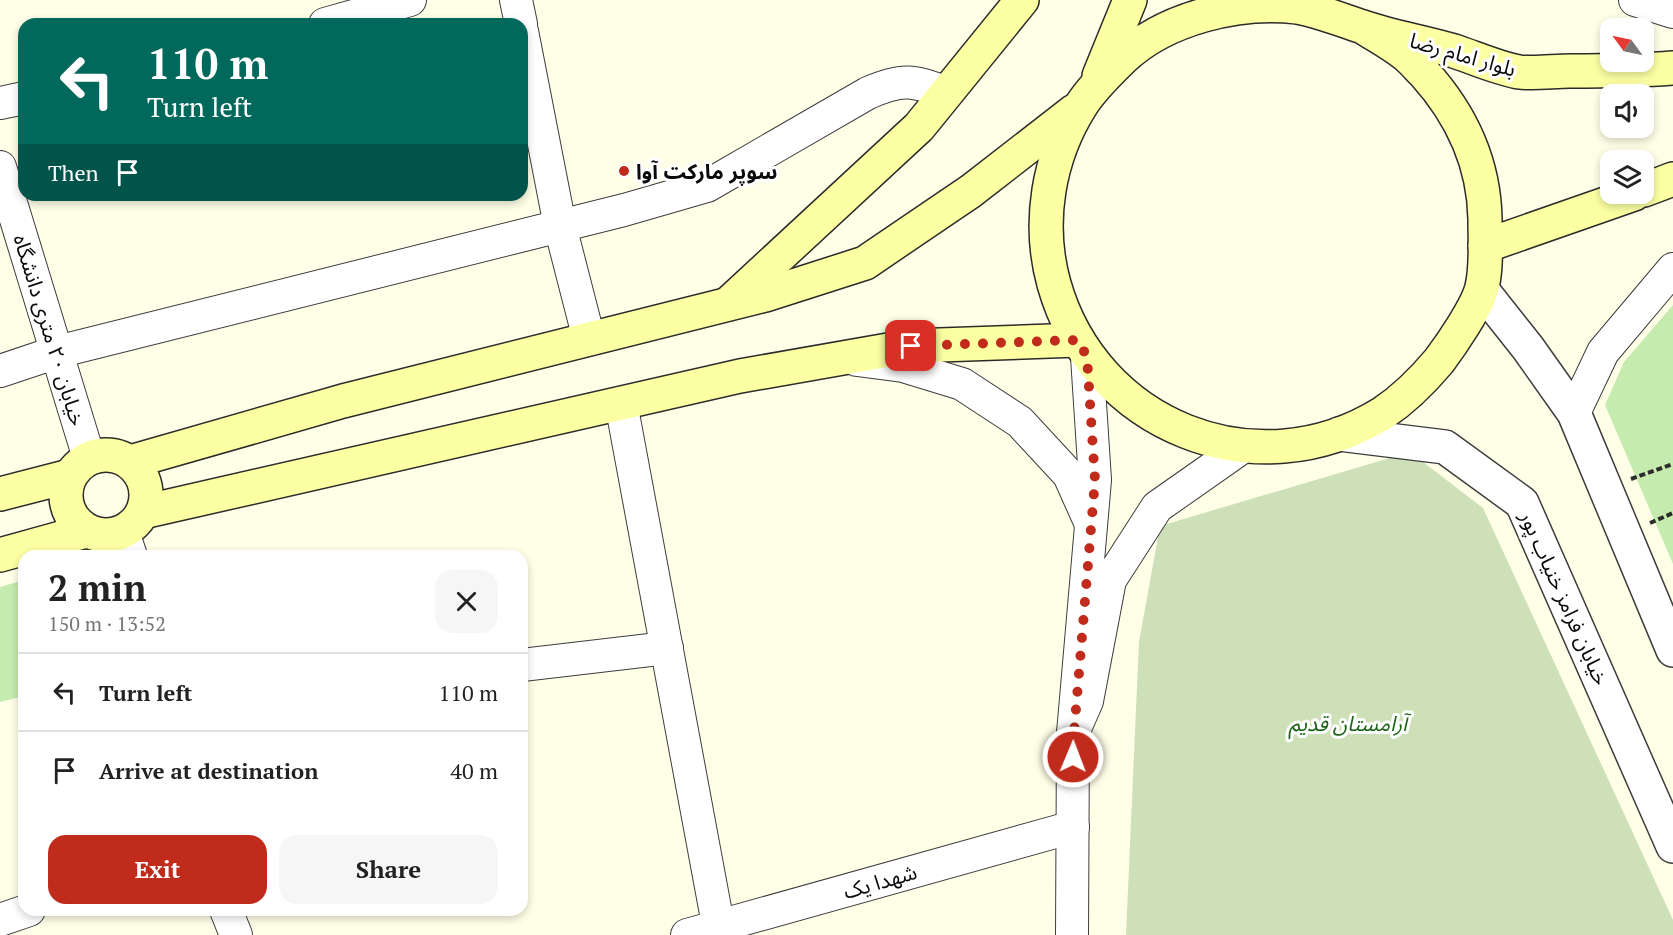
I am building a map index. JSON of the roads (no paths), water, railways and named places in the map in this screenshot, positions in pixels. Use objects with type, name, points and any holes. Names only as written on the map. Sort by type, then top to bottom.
[{"type":"main road","points":[[727,305],[919,127],[1022,0]]},
{"type":"main road","points":[[1130,0],[1088,96],[1057,154],[1046,206],[1047,260],[1061,311],[1082,349],[1118,391],[1156,418],[1198,437],[1244,446],[1292,445],[1339,434],[1383,413],[1421,382],[1452,344],[1482,290],[1485,246],[1484,194],[1471,142],[1444,95],[1408,56],[1344,15]]},
{"type":"main road","name":"بلوار امام رضا","points":[[1088,96],[1127,54],[1165,30],[1207,13],[1250,5],[1295,7],[1344,15],[1519,72],[1673,68]]},
{"type":"main road","points":[[130,462],[343,401],[765,295],[865,263],[971,191],[1088,96]]},
{"type":"main road","points":[[1654,186],[1673,179]]},
{"type":"main road","points":[[1485,246],[1605,204]]},
{"type":"main road","points":[[80,467],[66,488],[69,513],[76,523],[86,531],[99,535],[132,534],[621,404],[740,376],[911,346],[1082,349]]},
{"type":"main road","points":[[0,494],[80,467],[103,455],[117,456],[130,462],[140,472],[146,485],[147,499],[132,534]]},
{"type":"main road","points":[[0,555],[86,531]]},
{"type":"street","points":[[346,18],[410,0]]},
{"type":"street","points":[[516,0],[520,18]]},
{"type":"street","points":[[1635,0],[1673,12]]},
{"type":"street","points":[[528,62],[560,226],[589,339]]},
{"type":"street","points":[[0,371],[57,352],[633,208],[707,186],[868,93],[890,83],[922,84],[947,93]]},
{"type":"street","points":[[0,103],[18,99]]},
{"type":"street","name":"خیابان ۲۰ متری دانشگاه","points":[[0,167],[57,352],[80,467]]},
{"type":"street","points":[[1574,413],[1603,352],[1673,269]]},
{"type":"street","points":[[1482,290],[1528,348],[1574,413],[1673,650]]},
{"type":"street","points":[[1072,935],[1074,733],[1095,480],[1082,349]]},
{"type":"street","points":[[841,358],[903,366],[962,384],[1020,422],[1068,475],[1091,524]]},
{"type":"street","points":[[621,404],[720,931]]},
{"type":"street","name":"خیابان فرامز خنیاب پور","points":[[1339,434],[1445,447],[1522,503],[1673,846]]},
{"type":"street","points":[[1074,733],[1087,701],[1110,579],[1157,507],[1244,446]]},
{"type":"street","points":[[528,664],[667,648]]},
{"type":"street","name":"شهدا یک","points":[[687,935],[720,931],[1073,827]]},
{"type":"street","points":[[0,920],[18,914]]},
{"type":"street","points":[[228,916],[236,935]]},
{"type":"place","name":"سوپر مارکت آوا","points":[[624,171]]},
{"type":"park label","name":"آرامستان قدیم","points":[[1348,723]]}]
